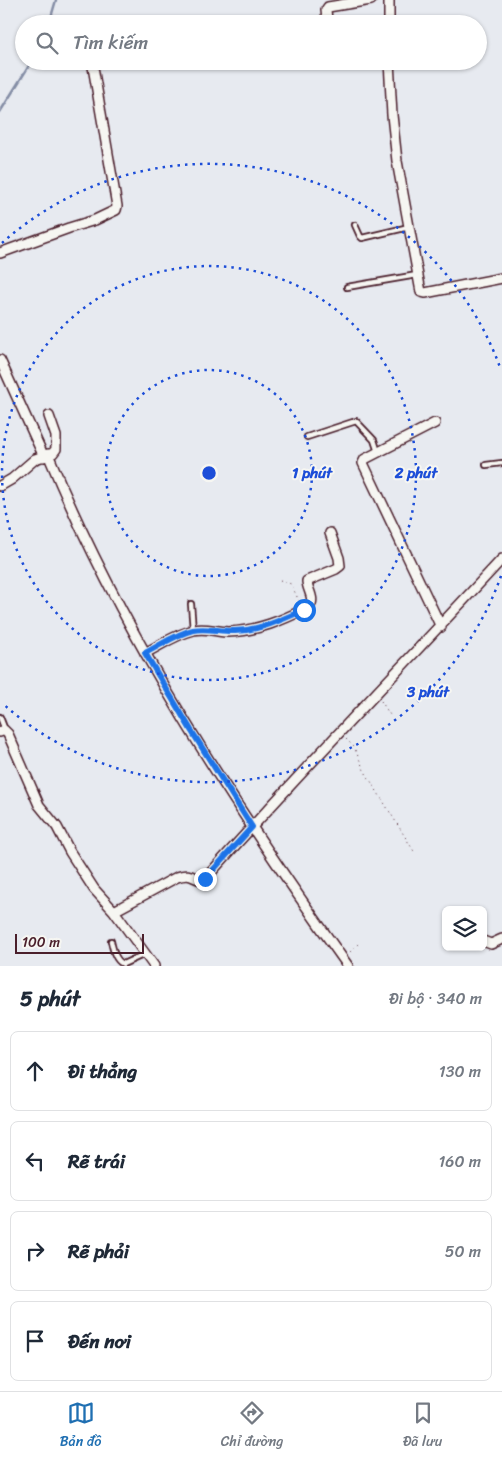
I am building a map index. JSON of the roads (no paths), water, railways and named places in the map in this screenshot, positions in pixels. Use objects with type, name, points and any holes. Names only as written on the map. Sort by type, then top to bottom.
[{"type":"street","points":[[326,15],[328,7],[371,0]]},
{"type":"street","points":[[389,0],[390,15]]},
{"type":"street","points":[[0,253],[95,220],[116,210],[117,206],[94,70]]},
{"type":"street","points":[[389,70],[397,161],[419,289],[422,294],[502,278]]},
{"type":"street","points":[[0,360],[117,603],[145,653],[255,832],[348,966]]},
{"type":"street","points":[[0,486],[12,480],[35,460],[46,456],[56,449],[56,436],[49,416]]},
{"type":"street","points":[[435,423],[365,458],[363,465],[440,626]]},
{"type":"street","points":[[145,653],[193,630],[226,632],[257,629],[309,607],[312,602],[307,581],[340,566],[330,533]]},
{"type":"street","points":[[114,911],[177,877],[188,874],[201,880],[205,879],[255,832],[303,770],[340,734],[502,559]]},
{"type":"street","points":[[3,731],[20,759],[39,805],[57,827],[70,852],[94,889],[114,911],[154,966]]},
{"type":"street","points":[[487,942],[491,944],[502,939]]},
{"type":"lane","points":[[355,225],[362,238],[409,228]]},
{"type":"lane","points":[[347,287],[416,275]]},
{"type":"lane","points":[[307,437],[356,421],[374,440],[378,453]]},
{"type":"lane","points":[[486,465],[502,463]]},
{"type":"lane","points":[[191,604],[193,630]]},
{"type":"lane","points":[[0,717],[3,731]]},
{"type":"lane","points":[[111,941],[114,954],[120,963],[123,964],[146,954]]},
{"type":"waterway","points":[[52,15],[56,0]]},
{"type":"waterway","points":[[0,112],[26,70]]}]
